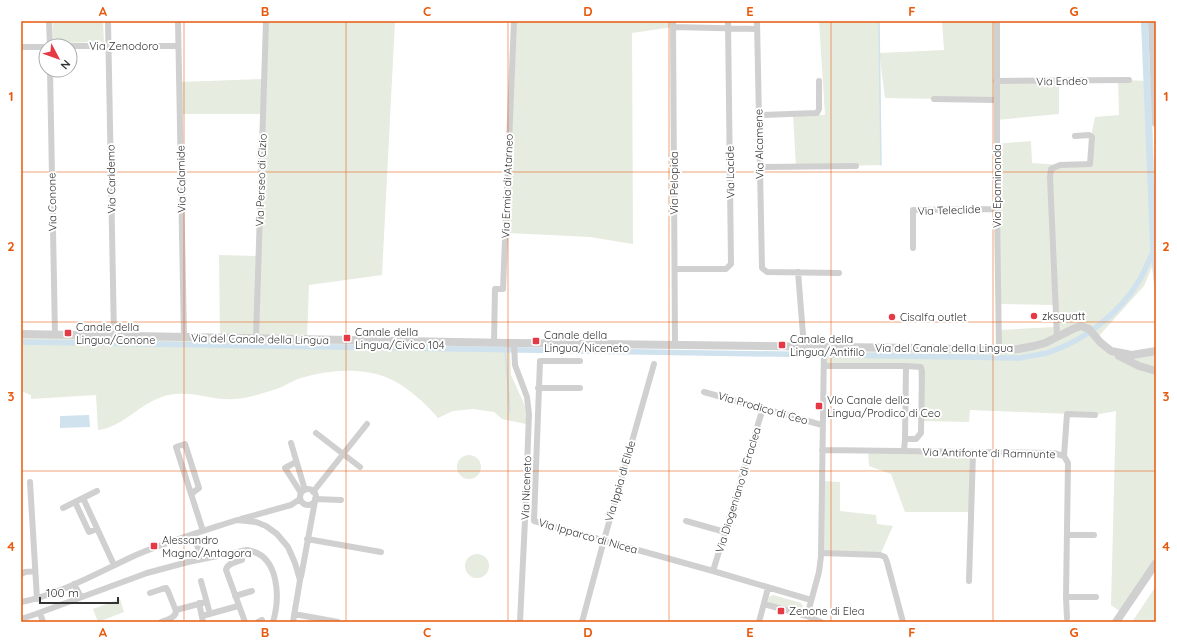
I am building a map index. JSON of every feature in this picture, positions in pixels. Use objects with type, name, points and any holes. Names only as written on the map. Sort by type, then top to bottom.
[{"type":"street","points":[[49,21],[50,38]]},
{"type":"street","name":"Via Caridemo","points":[[108,21],[114,336]]},
{"type":"street","name":"Via Calamide","points":[[178,21],[184,338]]},
{"type":"street","name":"Via Perseo di Cizio","points":[[256,338],[266,21]]},
{"type":"street","name":"Via Ermia di Atarneo","points":[[494,343],[495,289],[503,289],[514,21]]},
{"type":"street","name":"Via Alcamene","points":[[757,21],[762,267],[766,272],[798,272]]},
{"type":"street","name":"Via Epaminonda","points":[[997,21],[996,100],[999,350]]},
{"type":"street","points":[[1152,21],[1156,123]]},
{"type":"street","points":[[673,24],[728,24],[757,29]]},
{"type":"street","name":"Via Pelopida","points":[[673,24],[675,345]]},
{"type":"street","name":"Via Lacide","points":[[675,269],[725,269],[731,264],[728,24]]},
{"type":"street","name":"Via Zenodoro","points":[[78,46],[178,46]]},
{"type":"street","points":[[21,47],[38,47]]},
{"type":"street","name":"Via Conone","points":[[50,78],[55,335]]},
{"type":"street","name":"Via Endeo","points":[[996,81],[1128,80]]},
{"type":"street","points":[[759,116],[817,114],[819,109],[819,81]]},
{"type":"street","points":[[934,99],[996,100]]},
{"type":"street","points":[[1057,337],[1050,177],[1051,169],[1056,166],[1090,164],[1092,137],[1089,135],[1075,136]]},
{"type":"street","points":[[760,167],[856,166]]},
{"type":"street","name":"Via Teleclide","points":[[913,248],[913,210],[997,209]]},
{"type":"street","points":[[804,347],[798,272],[839,273]]},
{"type":"street","name":"Via del Canale della Lingua","points":[[21,334],[494,343],[514,345],[675,345],[804,347],[824,349],[918,348],[999,350],[1034,346],[1077,327],[1085,326],[1111,351],[1139,366],[1156,371]]},
{"type":"street","name":"Via Niceneto","points":[[514,345],[516,367],[526,394],[528,407],[526,520],[520,622]]},
{"type":"street","points":[[807,616],[821,553],[824,349]]},
{"type":"street","points":[[1111,351],[1126,355],[1156,351]]},
{"type":"street","points":[[1139,366],[1141,354]]},
{"type":"street","name":"Via Ipparco di Nicea","points":[[580,361],[540,361],[534,521],[811,600]]},
{"type":"street","points":[[824,363],[906,366],[919,367],[922,369],[920,434],[916,439],[905,439]]},
{"type":"street","name":"Via Ippia di Elide","points":[[582,622],[654,364]]},
{"type":"street","points":[[904,451],[906,366]]},
{"type":"street","points":[[538,388],[580,388]]},
{"type":"street","name":"Via Prodico di Ceo","points":[[704,392],[822,425]]},
{"type":"street","name":"Via Diogeniano di Eraclea","points":[[713,571],[763,408]]},
{"type":"street","points":[[1064,456],[1067,414],[1095,415]]},
{"type":"street","points":[[313,492],[367,424]]},
{"type":"street","points":[[316,433],[360,467]]},
{"type":"street","points":[[290,443],[296,462],[302,494],[301,502],[308,506],[313,504],[315,500]]},
{"type":"street","points":[[191,494],[199,488],[185,444],[176,447],[203,532]]},
{"type":"street","name":"Via Antifonte di Ramnunte","points":[[822,450],[1053,453],[1064,456],[1068,463],[1067,618]]},
{"type":"street","points":[[969,581],[973,453]]},
{"type":"street","points":[[296,462],[285,468],[302,494]]},
{"type":"street","points":[[30,482],[34,571],[37,599]]},
{"type":"street","points":[[21,602],[37,599],[74,584],[158,546],[237,520],[291,505],[302,494],[310,490],[313,492]]},
{"type":"street","points":[[63,508],[97,491]]},
{"type":"street","points":[[293,622],[316,496],[313,492]]},
{"type":"street","points":[[84,498],[114,565]]},
{"type":"street","points":[[315,500],[341,500]]},
{"type":"street","points":[[75,502],[89,532],[97,529]]},
{"type":"street","points":[[237,520],[259,523],[277,534],[289,550],[297,567],[300,580]]},
{"type":"street","points":[[526,520],[534,521]]},
{"type":"street","points":[[686,521],[725,532]]},
{"type":"street","points":[[194,534],[201,559]]},
{"type":"street","points":[[1067,535],[1094,535]]},
{"type":"street","points":[[307,539],[381,552]]},
{"type":"street","points":[[25,619],[147,573],[201,559],[247,550],[257,553],[264,559],[271,569],[276,587],[277,600],[273,622]]},
{"type":"street","points":[[821,553],[880,555],[885,558],[903,622]]},
{"type":"street","points":[[242,560],[229,565],[226,569],[245,622]]},
{"type":"street","points":[[1116,622],[1156,563]]},
{"type":"street","points":[[21,574],[34,571]]},
{"type":"street","points":[[201,581],[210,614]]},
{"type":"street","points":[[74,584],[81,597]]},
{"type":"street","points":[[150,593],[166,588],[176,610],[175,616],[161,622]]},
{"type":"street","points":[[759,622],[768,588]]},
{"type":"street","points":[[235,596],[252,591]]},
{"type":"street","points":[[1066,597],[1096,597]]},
{"type":"street","points":[[176,610],[206,602]]},
{"type":"street","points":[[199,603],[203,619],[210,614],[238,606]]},
{"type":"street","points":[[764,604],[807,616],[821,622]]},
{"type":"street","points":[[40,613],[43,622]]},
{"type":"street","points":[[294,614],[338,622]]},
{"type":"shaded area","points":[[53,21],[103,21],[104,42],[78,43],[78,38],[53,38]]},
{"type":"shaded area","points":[[266,21],[395,21],[382,275],[309,285],[307,339],[220,338],[219,255],[258,256],[263,114],[179,114],[179,82],[264,79]]},
{"type":"shaded area","points":[[514,21],[673,21],[673,27],[632,33],[633,244],[590,237],[506,233]]},
{"type":"shaded area","points":[[819,21],[879,21],[880,53],[944,50],[942,21],[997,21],[996,81],[1059,81],[1059,114],[996,120],[996,100],[885,98],[880,59],[881,165],[796,167],[793,115],[825,115]]},
{"type":"shaded area","points":[[1118,80],[1151,81],[1156,220],[1156,258],[1144,286],[1097,338],[1111,351],[1156,351],[1156,563],[1122,613],[1111,605],[1116,411],[1095,415],[970,410],[969,422],[921,421],[918,366],[824,366],[824,347],[999,350],[999,330],[1056,327],[1055,305],[998,304],[996,144],[1031,141],[1032,163],[1061,165],[1090,162],[1091,136],[1095,117],[1119,115]]},
{"type":"shaded area","points":[[21,337],[509,347],[511,375],[526,408],[526,424],[502,419],[494,412],[473,409],[453,411],[438,418],[415,395],[395,381],[367,372],[345,371],[311,375],[293,381],[282,387],[241,398],[218,399],[186,394],[168,395],[149,403],[116,424],[98,430],[96,395],[31,399],[31,395],[21,391]]},
{"type":"shaded area","points":[[868,450],[973,453],[971,512],[905,512],[891,474],[869,466]]},
{"type":"shaded area","points":[[469,455],[478,458],[481,467],[478,476],[469,479],[460,476],[457,467],[460,458]]},
{"type":"shaded area","points":[[821,481],[840,482],[840,511],[876,515],[877,524],[893,526],[880,555],[821,553]]},
{"type":"shaded area","points":[[477,554],[486,557],[489,566],[486,575],[477,578],[468,575],[465,566],[468,557]]},
{"type":"shaded area","points":[[1156,586],[1156,622],[1132,622]]},
{"type":"shaded area","points":[[773,595],[801,603],[803,607],[798,611],[770,603],[768,601],[769,597]]},
{"type":"shaded area","points":[[120,599],[124,612],[98,622],[93,609]]},
{"type":"water","points":[[1141,21],[1148,21],[1156,235],[1156,304],[1150,246]]},
{"type":"water","points":[[89,415],[90,427],[60,428],[60,416]]},
{"type":"waterway","points":[[879,21],[881,165]]},
{"type":"waterway","points":[[21,342],[1020,358],[1047,353],[1061,348],[1087,334],[1099,325],[1111,315],[1131,293],[1141,277],[1154,250]]},
{"type":"waterway","points":[[505,349],[510,412]]},
{"type":"place","name":"zksquatt","points":[[1034,316]]},
{"type":"place","name":"Cisalfa outlet","points":[[892,317]]},
{"type":"place","name":"Canale della Lingua/Conone","points":[[68,333]]},
{"type":"place","name":"Canale della Lingua/Civico 104","points":[[347,338]]},
{"type":"place","name":"Canale della Lingua/Niceneto","points":[[536,341]]},
{"type":"place","name":"Canale della Lingua/Antifilo","points":[[782,345]]},
{"type":"place","name":"Vlo Canale della Lingua/Prodico di Ceo","points":[[819,406]]},
{"type":"place","name":"Alessandro Magno/Antagora","points":[[154,546]]},
{"type":"place","name":"Zenone di Elea","points":[[781,611]]}]
